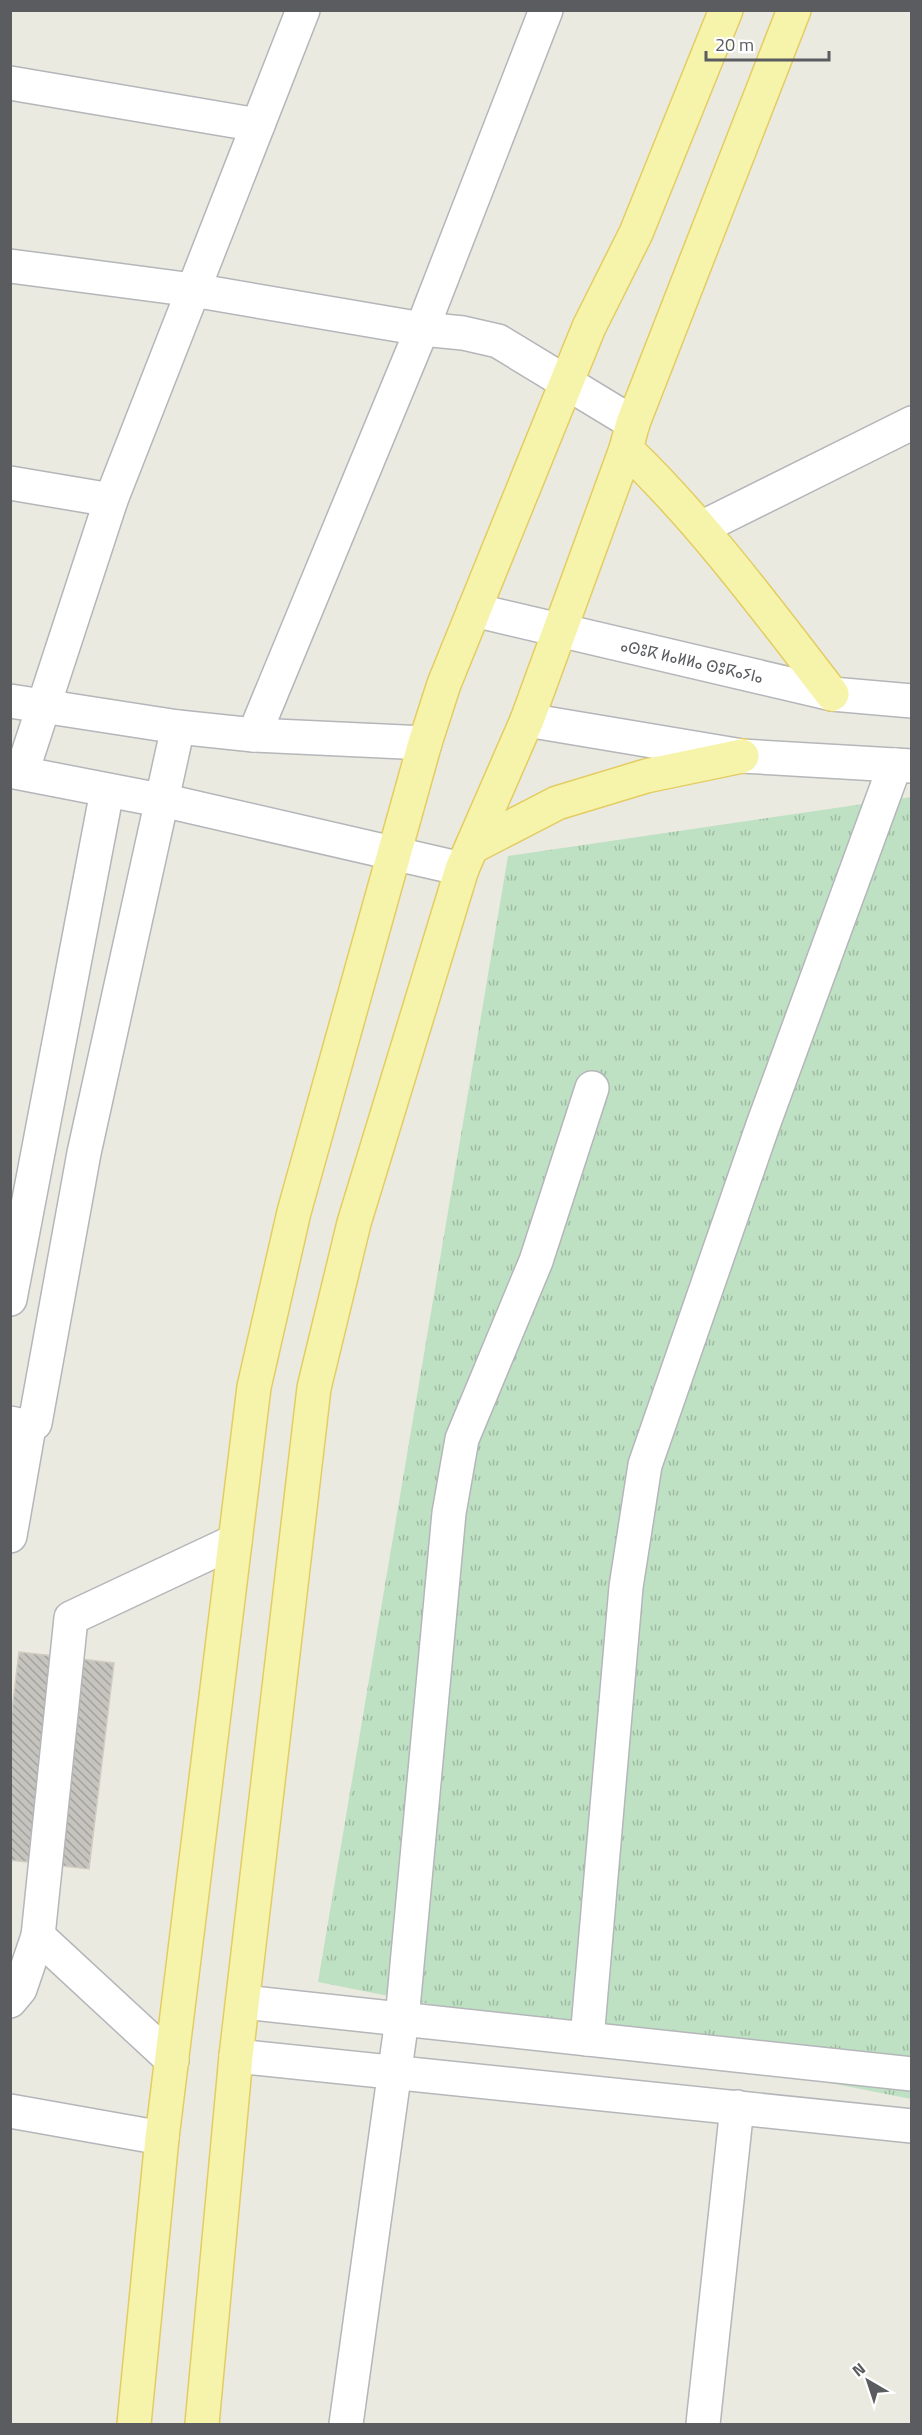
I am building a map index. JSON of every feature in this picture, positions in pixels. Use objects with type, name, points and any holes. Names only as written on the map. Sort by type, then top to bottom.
[{"type":"main road","points":[[134,2424],[162,2138],[254,1386],[284,1259],[394,852],[444,684],[589,327],[636,233],[726,10]]},
{"type":"main road","points":[[202,2424],[236,2056],[314,1388],[354,1223],[467,858],[527,720],[629,436],[794,10]]},
{"type":"main road","points":[[629,436],[666,488],[701,528],[832,694]]},
{"type":"main road","points":[[467,858],[556,803],[646,776],[742,756]]},
{"type":"street","points":[[303,10],[111,500],[42,705],[16,772],[394,852],[467,858]]},
{"type":"street","points":[[254,735],[422,329],[546,10]]},
{"type":"street","points":[[10,83],[258,125]]},
{"type":"street","points":[[10,266],[193,290],[422,329],[463,333],[498,341],[566,383],[629,436]]},
{"type":"street","points":[[701,528],[912,423]]},
{"type":"street","points":[[10,483],[111,500]]},
{"type":"street","name":"ⴰⵙⵓⴽ ⵍⴰⵍⵍⴰ ⵙⵓⴽⴰⵢⵏⴰ","points":[[474,610],[832,694],[912,701]]},
{"type":"street","points":[[10,701],[178,727],[254,735],[425,742]]},
{"type":"street","points":[[527,720],[742,756],[903,766],[763,1125],[645,1465],[626,1587],[587,2039]]},
{"type":"street","points":[[10,1536],[24,1425],[178,727]]},
{"type":"street","points":[[10,1299],[107,791]]},
{"type":"street","points":[[346,2424],[402,2019],[449,1514],[457,1460],[462,1439],[536,1261],[592,1088]]},
{"type":"street","points":[[39,1148],[84,1153]]},
{"type":"street","points":[[10,2001],[20,1989],[38,1936],[71,1618],[235,1541]]},
{"type":"street","points":[[38,1936],[172,2060]]},
{"type":"street","points":[[243,2002],[912,2074]]},
{"type":"street","points":[[236,2056],[912,2126]]},
{"type":"street","points":[[703,2424],[736,2107]]},
{"type":"street","points":[[10,2111],[162,2138]]},
{"type":"green space","points":[[911,797],[911,2099],[318,1982],[508,856]]},
{"type":"building","points":[[19,1652],[114,1663],[89,1869],[10,1860],[10,1727]]}]
